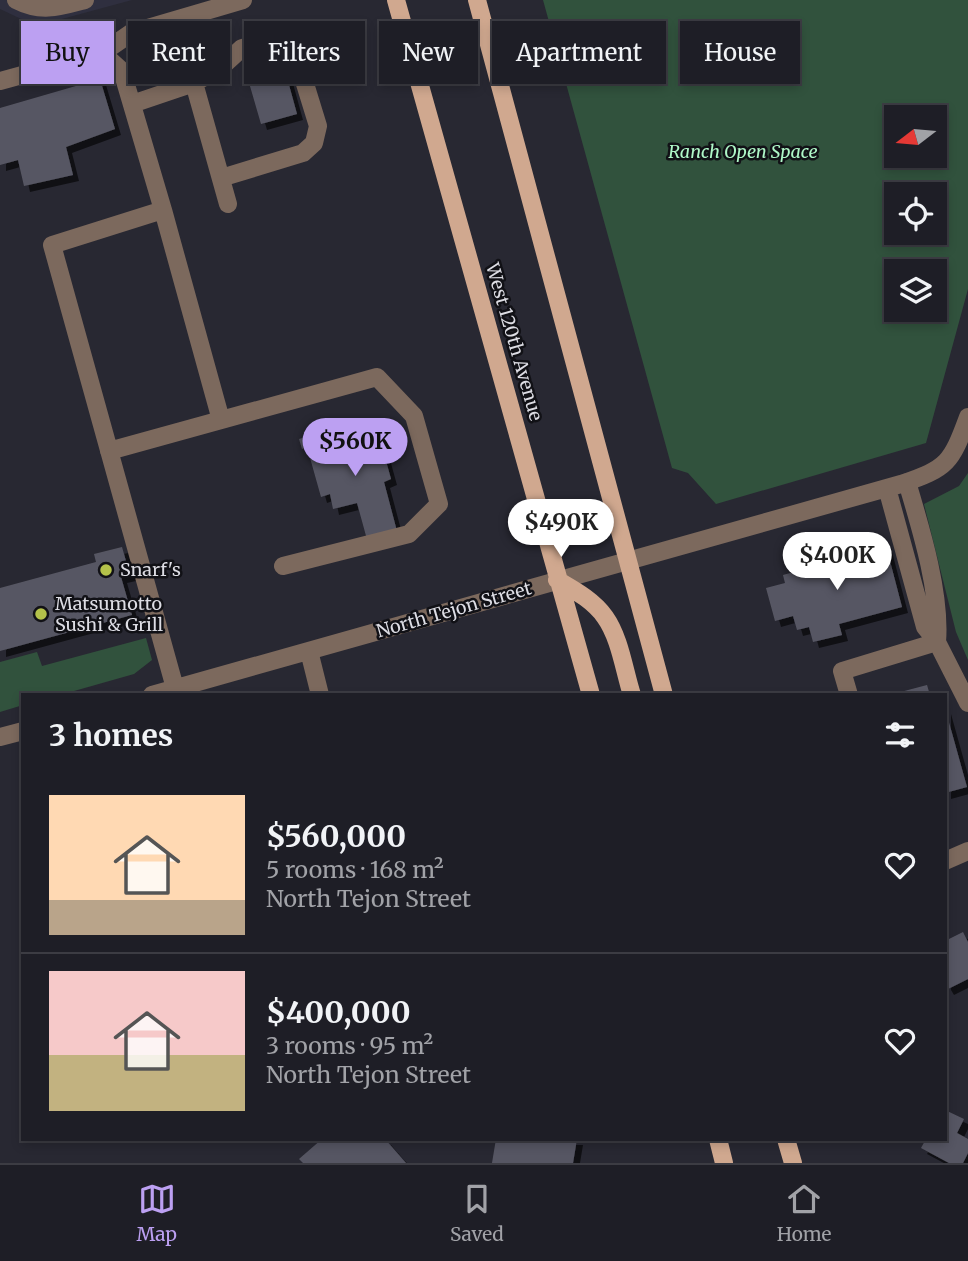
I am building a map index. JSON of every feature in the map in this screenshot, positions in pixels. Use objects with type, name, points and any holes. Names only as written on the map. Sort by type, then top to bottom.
[{"type":"main road","name":"West 120th Avenue","points":[[396,0],[590,693]]},
{"type":"main road","points":[[477,0],[663,693]]},
{"type":"main road","points":[[557,580],[584,596],[605,617],[614,636],[631,693]]},
{"type":"main road","points":[[718,1141],[724,1163]]},
{"type":"main road","points":[[787,1141],[793,1163]]},
{"type":"street","points":[[16,0],[30,7],[48,10],[85,0]]},
{"type":"street","points":[[114,45],[131,33],[243,0]]},
{"type":"street","points":[[221,178],[303,153],[314,143],[318,126],[294,48],[262,42],[242,48],[230,59]]},
{"type":"street","points":[[114,64],[122,71],[132,104],[221,420]]},
{"type":"street","points":[[0,81],[21,75]]},
{"type":"street","points":[[132,104],[191,84]]},
{"type":"street","points":[[194,84],[228,204]]},
{"type":"street","points":[[163,211],[51,245],[175,688]]},
{"type":"street","points":[[109,451],[377,377],[414,416],[439,504],[409,534],[284,566]]},
{"type":"street","name":"North Tejon Street","points":[[159,693],[907,482],[937,470],[950,460],[968,418]]},
{"type":"street","points":[[907,482],[926,545],[939,627],[937,642]]},
{"type":"street","points":[[887,488],[925,628],[937,642],[968,703]]},
{"type":"street","points":[[848,693],[842,670],[937,642]]},
{"type":"street","points":[[309,650],[320,693]]},
{"type":"street","points":[[0,737],[21,732]]},
{"type":"street","points":[[947,860],[968,851]]},
{"type":"shaded area","points":[[0,0],[132,0],[54,21],[25,21],[0,9]]},
{"type":"green space","name":"Ranch Open Space","points":[[543,0],[968,0],[968,289],[926,443],[716,504],[688,473],[672,468],[566,84],[666,84],[666,21],[549,21]]},
{"type":"green space","points":[[968,473],[968,660],[956,632],[924,504],[959,486]]},
{"type":"green space","points":[[146,638],[152,660],[134,674],[67,693],[21,693],[21,706],[0,712],[0,662],[37,652],[42,666]]},
{"type":"building","points":[[83,84],[102,84],[115,129],[66,147],[73,175],[24,186],[18,160],[0,165],[0,108]]},
{"type":"building","points":[[249,84],[289,84],[297,114],[261,124]]},
{"type":"building","points":[[323,432],[326,440],[352,432],[354,439],[378,432],[391,479],[384,482],[398,535],[368,543],[357,503],[333,509],[330,494],[321,497],[307,447],[302,449],[299,439]]},
{"type":"building","points":[[885,542],[902,607],[839,624],[842,635],[813,642],[809,627],[797,630],[793,616],[775,621],[766,588],[785,583],[783,575],[830,562],[831,568],[840,565],[837,555]]},
{"type":"building","points":[[122,547],[130,575],[121,577],[132,615],[0,651],[0,588],[96,562],[94,554]]},
{"type":"building","points":[[927,685],[929,693],[897,693]]},
{"type":"building","points":[[947,715],[967,787],[947,792]]},
{"type":"building","points":[[963,932],[968,942],[968,979],[948,989],[947,987],[947,940]]},
{"type":"building","points":[[947,1111],[964,1119],[957,1133],[968,1139],[968,1153],[963,1163],[949,1163],[921,1148],[925,1141],[947,1141]]},
{"type":"building","points":[[320,1141],[387,1141],[406,1163],[303,1163],[299,1159]]},
{"type":"building","points":[[496,1141],[577,1141],[573,1163],[492,1163]]},
{"type":"place","name":"Snarf's","points":[[106,570]]},
{"type":"place","name":"Matsumotto Sushi & Grill","points":[[41,614]]}]
